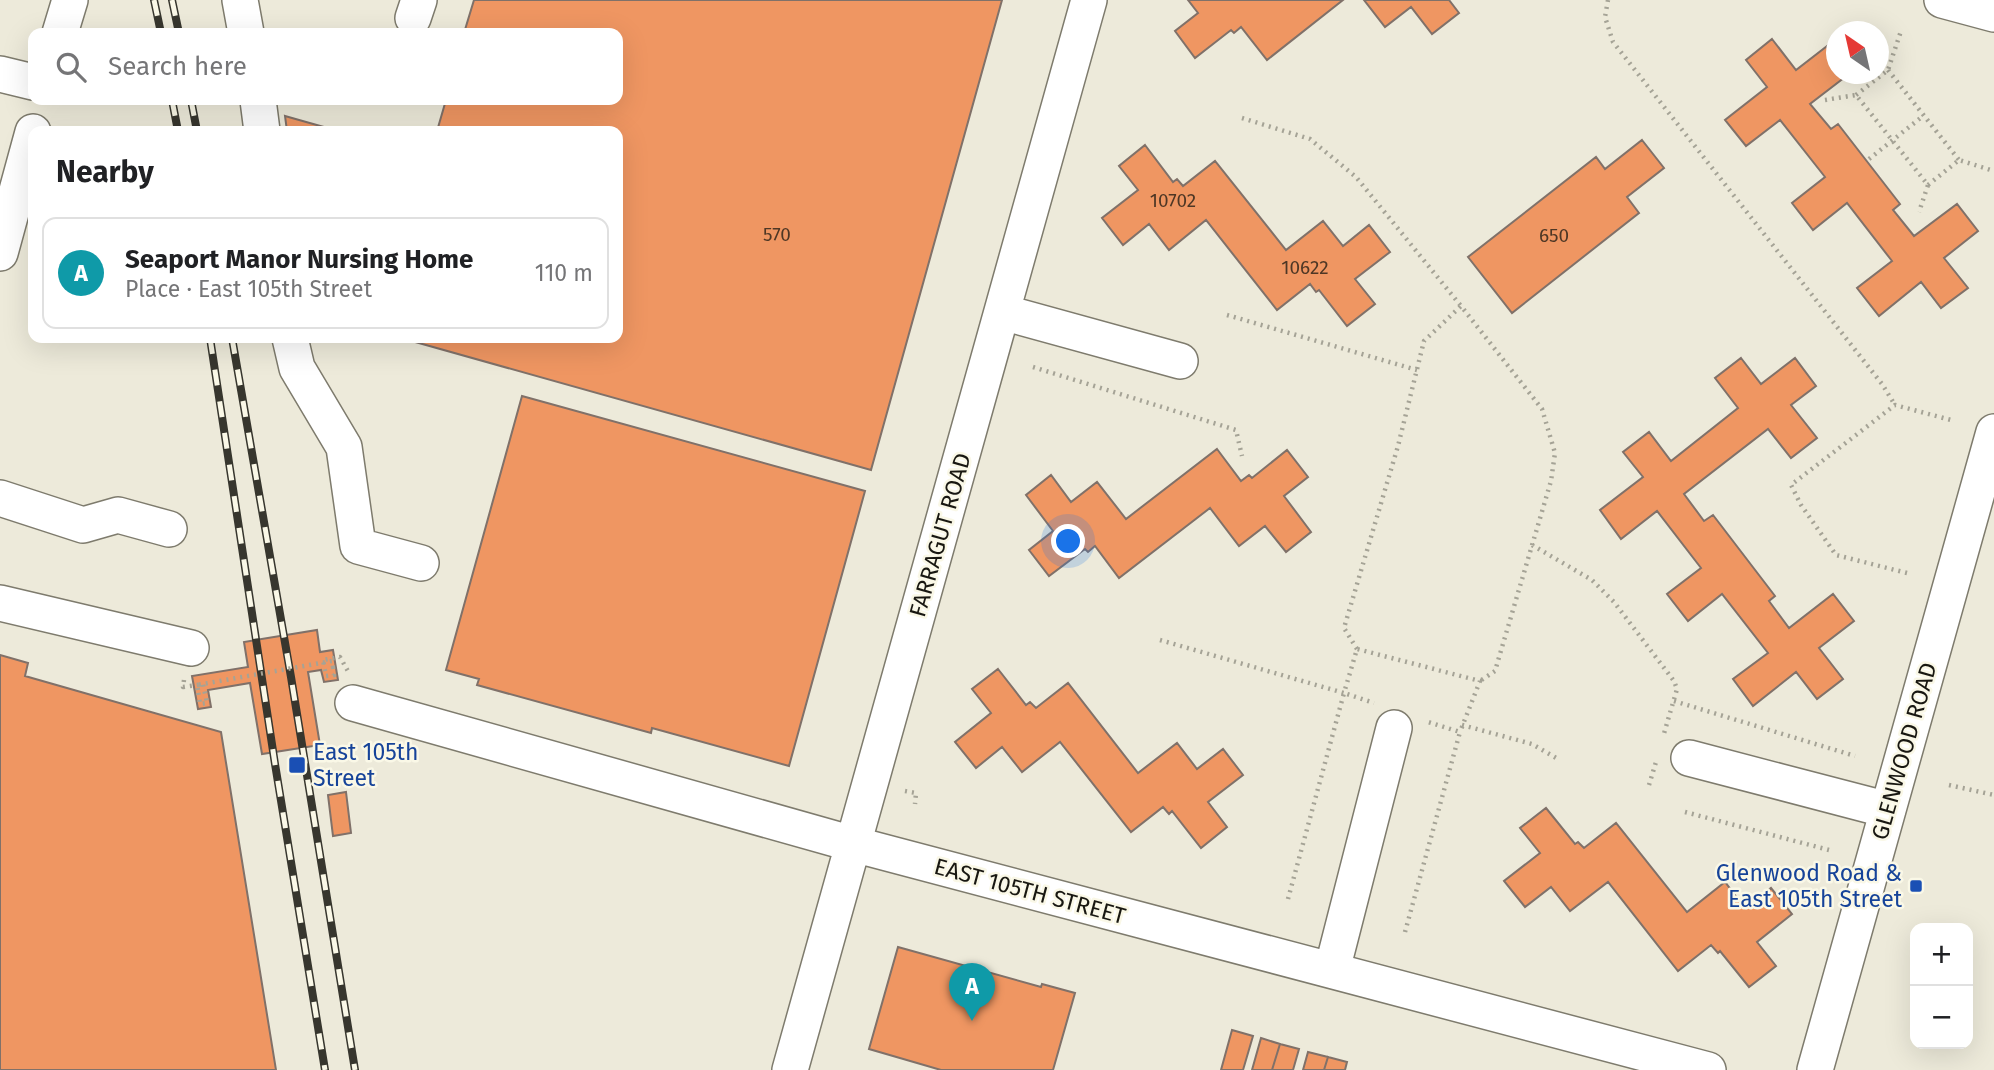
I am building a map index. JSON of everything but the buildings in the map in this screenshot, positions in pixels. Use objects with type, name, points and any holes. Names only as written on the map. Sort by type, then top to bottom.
[{"type":"street","points":[[62,28],[70,0]]},
{"type":"street","points":[[240,0],[245,28]]},
{"type":"street","name":"FARRAGUT ROAD","points":[[790,1070],[1089,0]]},
{"type":"street","points":[[1942,0],[1994,15]]},
{"type":"street","points":[[0,74],[28,81]]},
{"type":"street","points":[[35,126],[41,105]]},
{"type":"street","points":[[259,105],[261,126]]},
{"type":"street","points":[[0,253],[6,208],[28,146]]},
{"type":"street","points":[[1002,312],[1180,361]]},
{"type":"street","points":[[291,343],[297,368],[344,447],[358,546],[421,563]]},
{"type":"street","name":"GLENWOOD ROAD","points":[[1815,1070],[1994,432]]},
{"type":"street","points":[[0,498],[83,525],[118,515],[169,529]]},
{"type":"street","points":[[0,603],[191,648]]},
{"type":"street","name":"EAST 105TH STREET","points":[[354,703],[853,844],[1709,1070]]},
{"type":"street","points":[[1332,970],[1394,728]]},
{"type":"street","points":[[1668,756],[1888,810]]},
{"type":"path","points":[[1608,0],[1605,17],[1613,42],[1882,384],[1895,405],[1951,420]]},
{"type":"path","points":[[1889,67],[1901,31]]},
{"type":"path","points":[[1889,71],[1959,160],[1994,171]]},
{"type":"path","points":[[1825,100],[1856,95],[1870,84]]},
{"type":"path","points":[[1856,95],[1928,185]]},
{"type":"path","points":[[1869,159],[1923,116]]},
{"type":"path","points":[[1242,117],[1310,139],[1356,177],[1542,409],[1555,453],[1551,481],[1495,671],[1480,681],[1460,732]]},
{"type":"path","points":[[1919,212],[1928,185],[1959,160]]},
{"type":"path","points":[[1160,640],[1345,693],[1357,649],[1345,628],[1398,446],[1424,341],[1461,306]]},
{"type":"path","points":[[1227,315],[1417,370]]},
{"type":"path","points":[[1033,367],[1236,430],[1242,456]]},
{"type":"path","points":[[1895,405],[1791,485],[1801,505],[1836,555],[1907,573]]},
{"type":"path","points":[[1532,545],[1592,580],[1614,602],[1674,681],[1677,689],[1668,756],[1649,785]]},
{"type":"path","points":[[1357,649],[1480,681]]},
{"type":"path","points":[[194,685],[203,684],[207,703],[200,704],[197,685],[332,661],[334,675],[326,676],[325,670],[323,660],[335,658]]},
{"type":"path","points":[[1674,701],[1855,755]]},
{"type":"path","points":[[1462,725],[1532,744],[1558,760]]},
{"type":"path","points":[[1949,785],[1994,795]]},
{"type":"path","points":[[905,791],[916,793],[915,804]]},
{"type":"path","points":[[1685,812],[1829,850]]},
{"type":"railway","points":[[154,0],[160,28]]},
{"type":"railway","points":[[172,0],[178,28]]},
{"type":"railway","points":[[173,105],[177,126]]},
{"type":"railway","points":[[192,105],[196,126]]},
{"type":"railway","points":[[211,343],[325,1070]]},
{"type":"railway","points":[[233,343],[355,1070]]},
{"type":"place","name":"East 105th Street","points":[[297,765]]},
{"type":"place","name":"Glenwood Road & East 105th Street","points":[[1916,886]]},
{"type":"place","name":"Seaport Manor Nursing Home","points":[[972,1021]]}]
